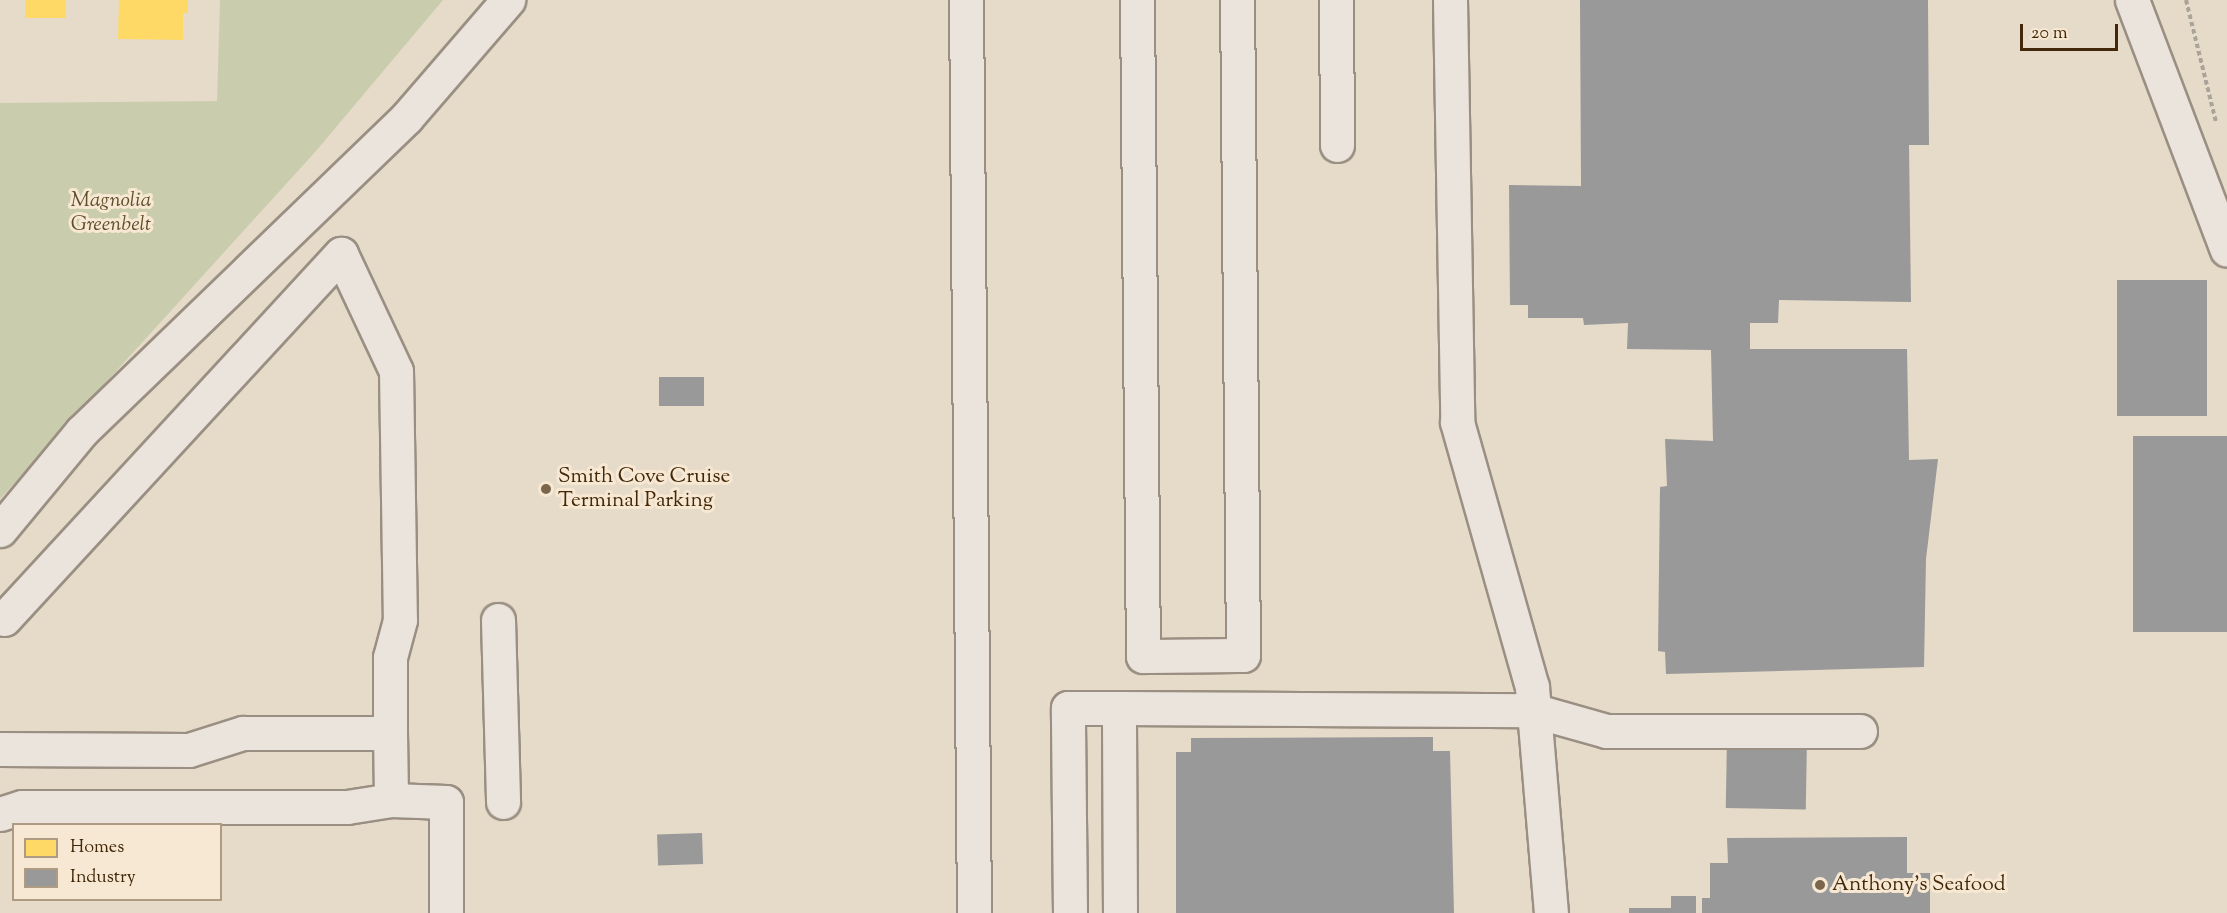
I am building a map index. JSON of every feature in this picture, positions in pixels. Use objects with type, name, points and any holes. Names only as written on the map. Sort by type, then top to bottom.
[{"type":"lane","points":[[0,530],[81,432],[407,117],[508,0]]},
{"type":"lane","points":[[966,0],[974,913]]},
{"type":"lane","points":[[1137,0],[1143,656],[1243,655],[1237,0]]},
{"type":"lane","points":[[1336,0],[1337,145]]},
{"type":"lane","points":[[1450,0],[1457,422],[1532,687],[1532,710],[1551,913]]},
{"type":"lane","points":[[2132,0],[2227,250]]},
{"type":"lane","points":[[4,619],[341,254],[396,371],[400,620],[390,657],[391,800]]},
{"type":"lane","points":[[498,620],[503,802]]},
{"type":"lane","points":[[1070,913],[1068,708],[1532,710],[1606,731],[1860,730]]},
{"type":"lane","points":[[1119,708],[1120,913]]},
{"type":"lane","points":[[0,749],[189,750],[243,733],[390,733]]},
{"type":"lane","points":[[0,814],[22,807],[347,807],[391,800],[446,802],[446,913]]},
{"type":"path","points":[[2186,0],[2218,127]]},
{"type":"green space","name":"Magnolia Greenbelt","points":[[220,0],[443,0],[316,151],[0,499],[0,103],[217,101]]},
{"type":"building: Homes","points":[[25,0],[66,0],[66,18],[25,18]]},
{"type":"building: Homes","points":[[119,0],[188,0],[188,13],[183,13],[183,40],[118,39]]},
{"type":"building: Industry","points":[[1580,0],[1928,0],[1929,145],[1909,145],[1911,302],[1779,300],[1778,323],[1750,323],[1750,349],[1907,349],[1909,460],[1938,459],[1926,559],[1924,667],[1666,674],[1665,652],[1658,651],[1660,487],[1667,486],[1665,439],[1713,441],[1711,350],[1627,349],[1628,323],[1584,325],[1583,318],[1528,318],[1528,305],[1510,305],[1509,185],[1581,186]]},
{"type":"building: Industry","points":[[2117,280],[2207,280],[2207,416],[2117,416]]},
{"type":"building: Industry","points":[[659,377],[704,377],[704,406],[659,406]]},
{"type":"building: Industry","points":[[2133,436],[2227,436],[2227,632],[2133,632]]},
{"type":"building: Industry","points":[[1433,737],[1433,751],[1450,751],[1454,913],[1176,913],[1176,752],[1191,752],[1191,738]]},
{"type":"building: Industry","points":[[1727,737],[1807,738],[1806,809],[1726,808]]},
{"type":"building: Industry","points":[[702,833],[703,864],[658,866],[657,835]]},
{"type":"building: Industry","name":"Anthony's Seafood","points":[[1907,837],[1907,873],[1930,873],[1930,913],[1702,913],[1702,898],[1710,898],[1710,863],[1728,863],[1727,838]]},
{"type":"building: Industry","points":[[1671,896],[1696,896],[1696,913],[1629,913],[1629,908],[1671,908]]},
{"type":"place","name":"Smith Cove Cruise Terminal Parking","points":[[546,489]]},
{"type":"place","name":"Anthony's Seafood","points":[[1820,885]]}]
